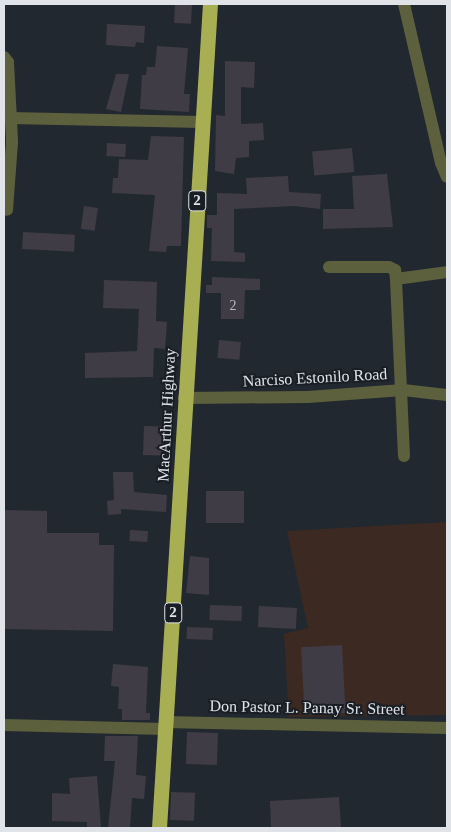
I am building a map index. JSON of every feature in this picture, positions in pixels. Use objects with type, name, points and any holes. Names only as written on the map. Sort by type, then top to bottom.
[{"type":"highway","name":"MacArthur Highway","points":[[159,828],[179,542],[184,398],[210,4]]},
{"type":"street","points":[[404,4],[441,163],[447,177]]},
{"type":"street","points":[[4,57],[8,62],[12,142],[7,210]]},
{"type":"street","points":[[10,118],[202,122]]},
{"type":"street","points":[[329,267],[389,267],[395,270],[403,390],[404,456]]},
{"type":"street","points":[[396,278],[447,272]]},
{"type":"street","name":"Narciso Estonilo Road","points":[[184,398],[308,397],[403,390],[447,396]]},
{"type":"street","name":"Don Pastor L. Panay Sr. Street","points":[[4,725],[447,728]]},
{"type":"shaded area","points":[[447,522],[447,715],[289,717],[284,634],[308,628],[287,531]]},
{"type":"building","points":[[175,4],[192,5],[191,24],[174,23]]},
{"type":"building","points":[[107,24],[145,26],[144,43],[136,42],[135,47],[106,45]]},
{"type":"building","points":[[157,46],[188,48],[184,94],[190,94],[189,112],[140,109],[142,75],[146,75],[147,67],[155,67]]},
{"type":"building","points":[[225,61],[255,62],[254,88],[241,87],[241,124],[263,123],[264,140],[249,141],[249,157],[236,158],[234,174],[215,171],[216,115],[225,116]]},
{"type":"building","points":[[116,74],[129,74],[121,112],[106,109]]},
{"type":"building","points":[[151,136],[184,137],[181,246],[167,246],[166,252],[149,251],[155,195],[112,193],[113,178],[118,178],[119,159],[148,160]]},
{"type":"building","points":[[107,143],[126,144],[125,157],[106,156]]},
{"type":"building","points":[[352,148],[354,172],[314,175],[312,151]]},
{"type":"building","points":[[387,174],[393,227],[323,229],[323,209],[354,209],[352,176]]},
{"type":"building","points":[[288,176],[289,192],[321,194],[320,209],[294,206],[234,209],[234,252],[245,253],[245,262],[211,261],[212,228],[207,228],[207,215],[217,215],[217,193],[247,194],[246,178]]},
{"type":"building","points":[[84,206],[98,208],[95,231],[81,229]]},
{"type":"building","points":[[23,232],[75,235],[74,252],[22,249]]},
{"type":"building","points":[[212,277],[260,279],[260,290],[245,290],[244,319],[221,319],[221,293],[206,293],[206,285],[212,285]]},
{"type":"building","points":[[104,280],[157,282],[156,321],[167,322],[165,349],[154,348],[153,377],[85,378],[85,353],[137,351],[139,309],[103,308]]},
{"type":"building","points":[[219,340],[241,342],[239,360],[217,358]]},
{"type":"building","points":[[144,426],[168,427],[167,456],[143,455]]},
{"type":"building","points":[[113,472],[133,472],[134,492],[167,495],[166,512],[121,509],[121,514],[108,515],[107,501],[114,500]]},
{"type":"building","points":[[206,491],[244,491],[244,523],[206,523]]},
{"type":"building","points":[[4,510],[47,511],[47,533],[99,533],[99,545],[114,545],[113,631],[4,629]]},
{"type":"building","points":[[130,530],[148,531],[147,542],[129,541]]},
{"type":"building","points":[[190,556],[209,558],[209,595],[186,593]]},
{"type":"building","points":[[210,605],[242,606],[241,621],[209,620]]},
{"type":"building","points":[[259,606],[297,608],[296,629],[258,627]]},
{"type":"building","points":[[187,627],[213,628],[213,640],[187,639]]},
{"type":"building","points":[[342,645],[346,713],[305,715],[301,647]]},
{"type":"building","points":[[113,664],[148,667],[146,713],[150,713],[150,720],[122,720],[122,709],[118,709],[119,687],[111,686]]},
{"type":"building","points":[[187,732],[218,733],[217,765],[186,764]]},
{"type":"building","points":[[105,736],[138,736],[136,775],[146,776],[144,799],[132,798],[130,828],[108,828],[115,761],[104,761]]},
{"type":"building","points":[[97,776],[101,828],[87,828],[87,822],[52,821],[52,793],[70,794],[69,778]]},
{"type":"building","points":[[171,792],[195,793],[194,821],[170,820]]},
{"type":"building","points":[[339,797],[341,828],[271,828],[270,801]]}]
